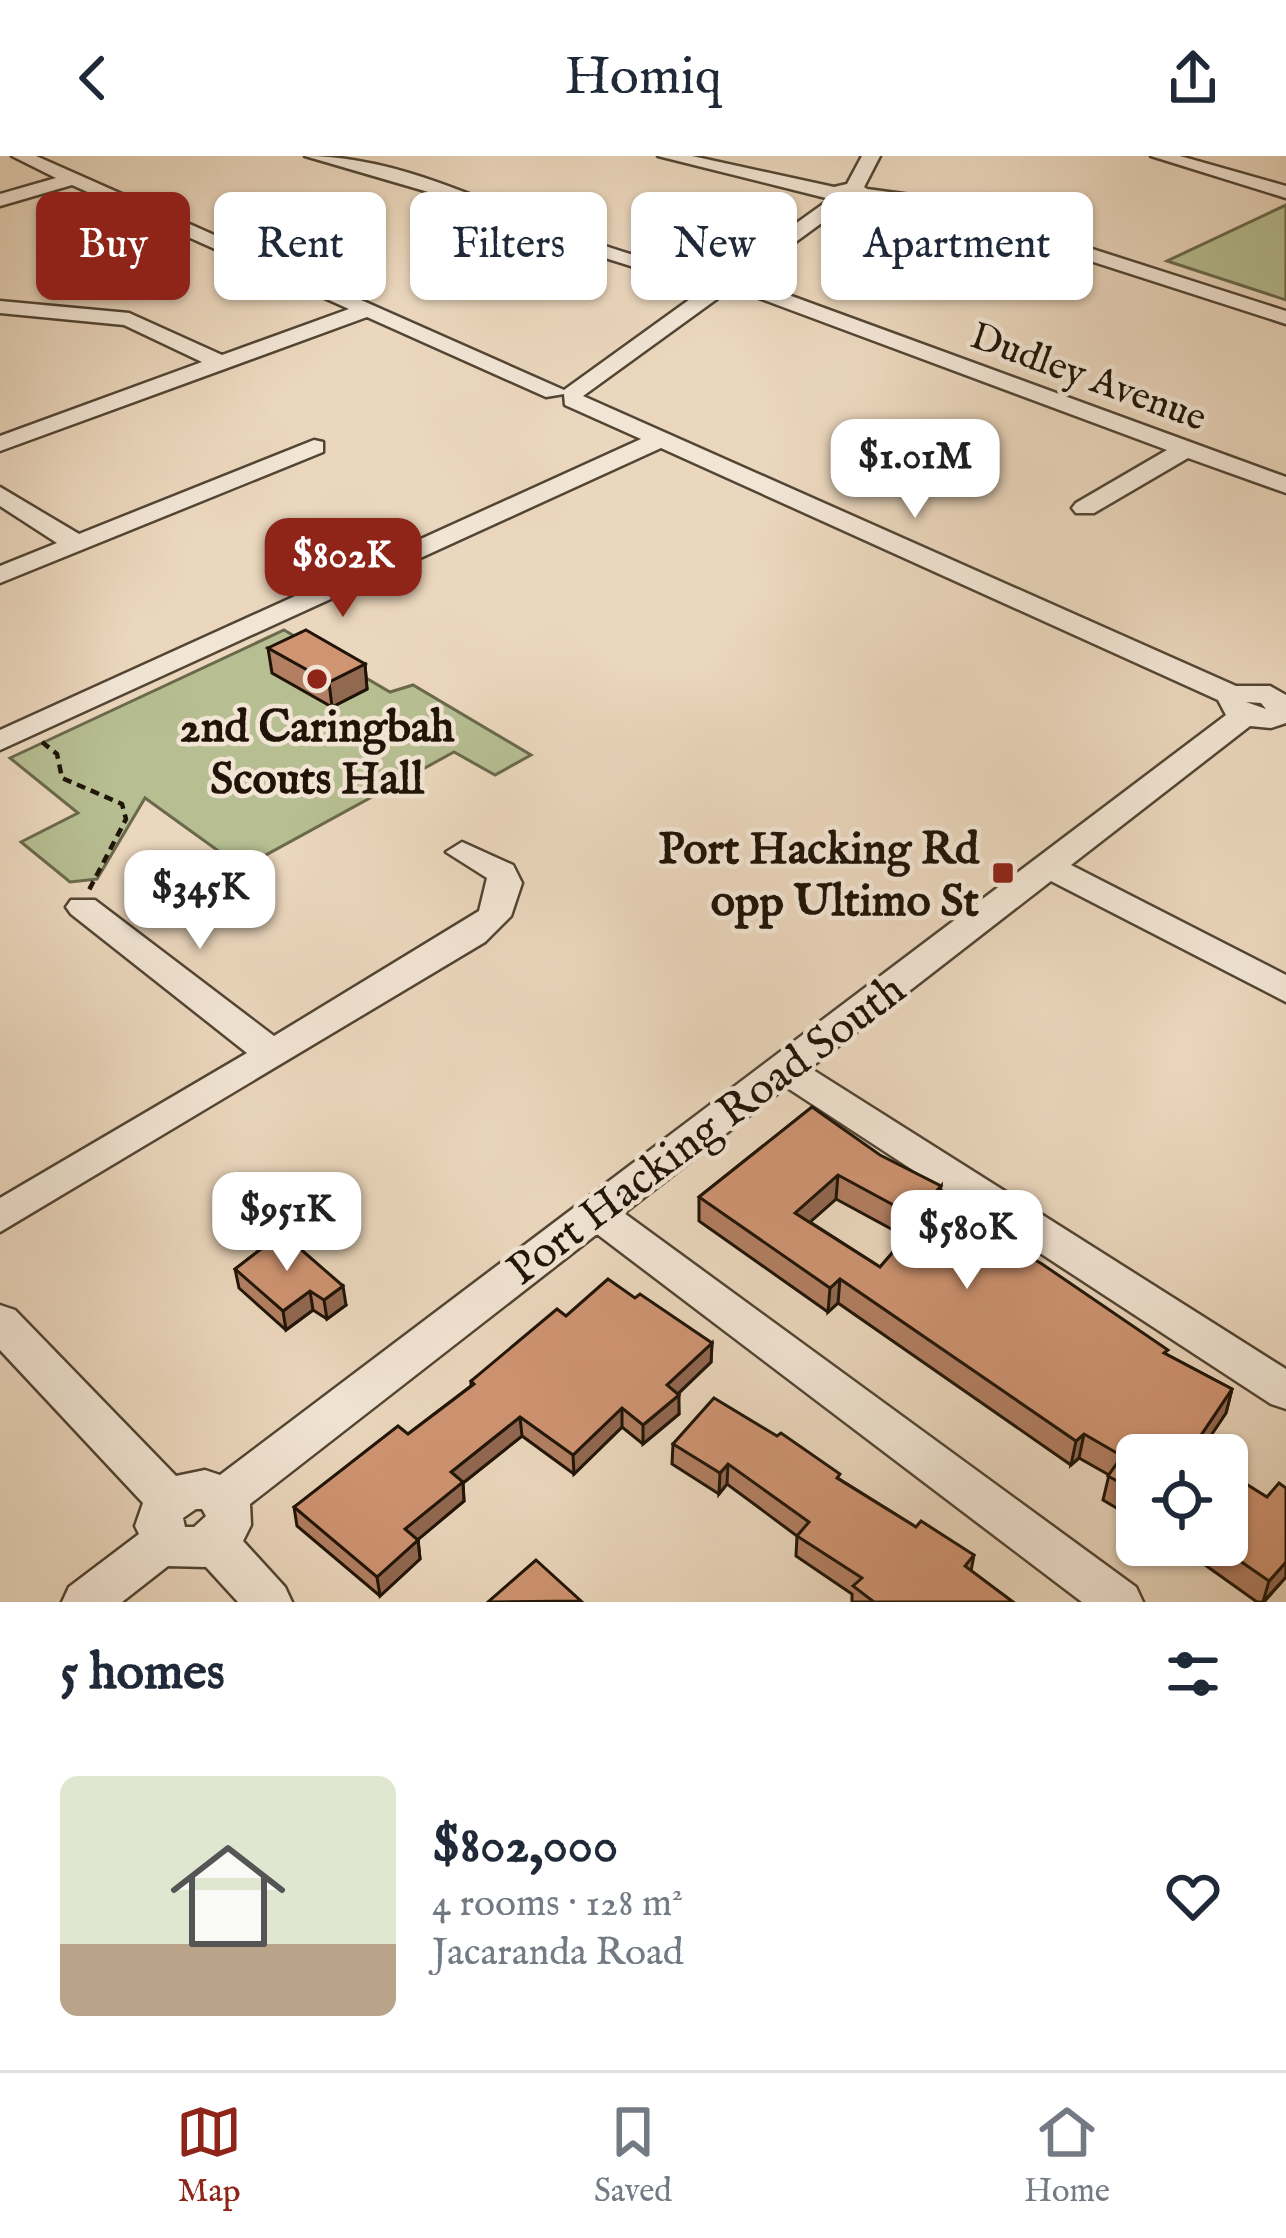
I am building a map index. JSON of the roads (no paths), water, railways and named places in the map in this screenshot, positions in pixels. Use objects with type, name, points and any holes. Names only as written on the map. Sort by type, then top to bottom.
[{"type":"street","points":[[20,156],[1266,705]]},
{"type":"street","name":"Dudley Avenue","points":[[314,156],[456,194],[574,242],[631,258]]},
{"type":"street","points":[[667,156],[838,192]]},
{"type":"street","points":[[849,192],[871,156]]},
{"type":"street","points":[[1160,156],[1286,192]]},
{"type":"street","points":[[0,200],[73,179]]},
{"type":"street","points":[[797,232],[821,214]]},
{"type":"street","points":[[1093,256],[1286,318]]},
{"type":"street","points":[[567,394],[705,300]]},
{"type":"street","name":"Dudley Avenue","points":[[769,300],[1286,486]]},
{"type":"street","points":[[0,307],[129,319],[221,363]]},
{"type":"street","points":[[0,444],[364,311]]},
{"type":"street","points":[[13,735],[660,440]]},
{"type":"street","points":[[0,575],[314,447]]},
{"type":"street","points":[[1085,508],[1186,449]]},
{"type":"street","points":[[0,495],[77,544]]},
{"type":"street","name":"Port Hacking Road South","points":[[219,1520],[595,1212],[1266,705]]},
{"type":"street","points":[[0,1217],[473,934],[494,916],[505,894],[501,872],[462,852]]},
{"type":"street","points":[[1048,866],[1286,990]]},
{"type":"street","points":[[83,907],[274,1055]]},
{"type":"street","points":[[783,1068],[1286,1391]]},
{"type":"street","points":[[595,1212],[1119,1602]]},
{"type":"street","points":[[0,1322],[167,1521],[182,1550],[219,1520],[268,1602]]},
{"type":"street","points":[[86,1602],[167,1521]]},
{"type":"place","name":"2nd Caringbah Scouts Hall","points":[[317,679]]},
{"type":"place","name":"Port Hacking Rd opp Ultimo St","points":[[1003,873]]}]
